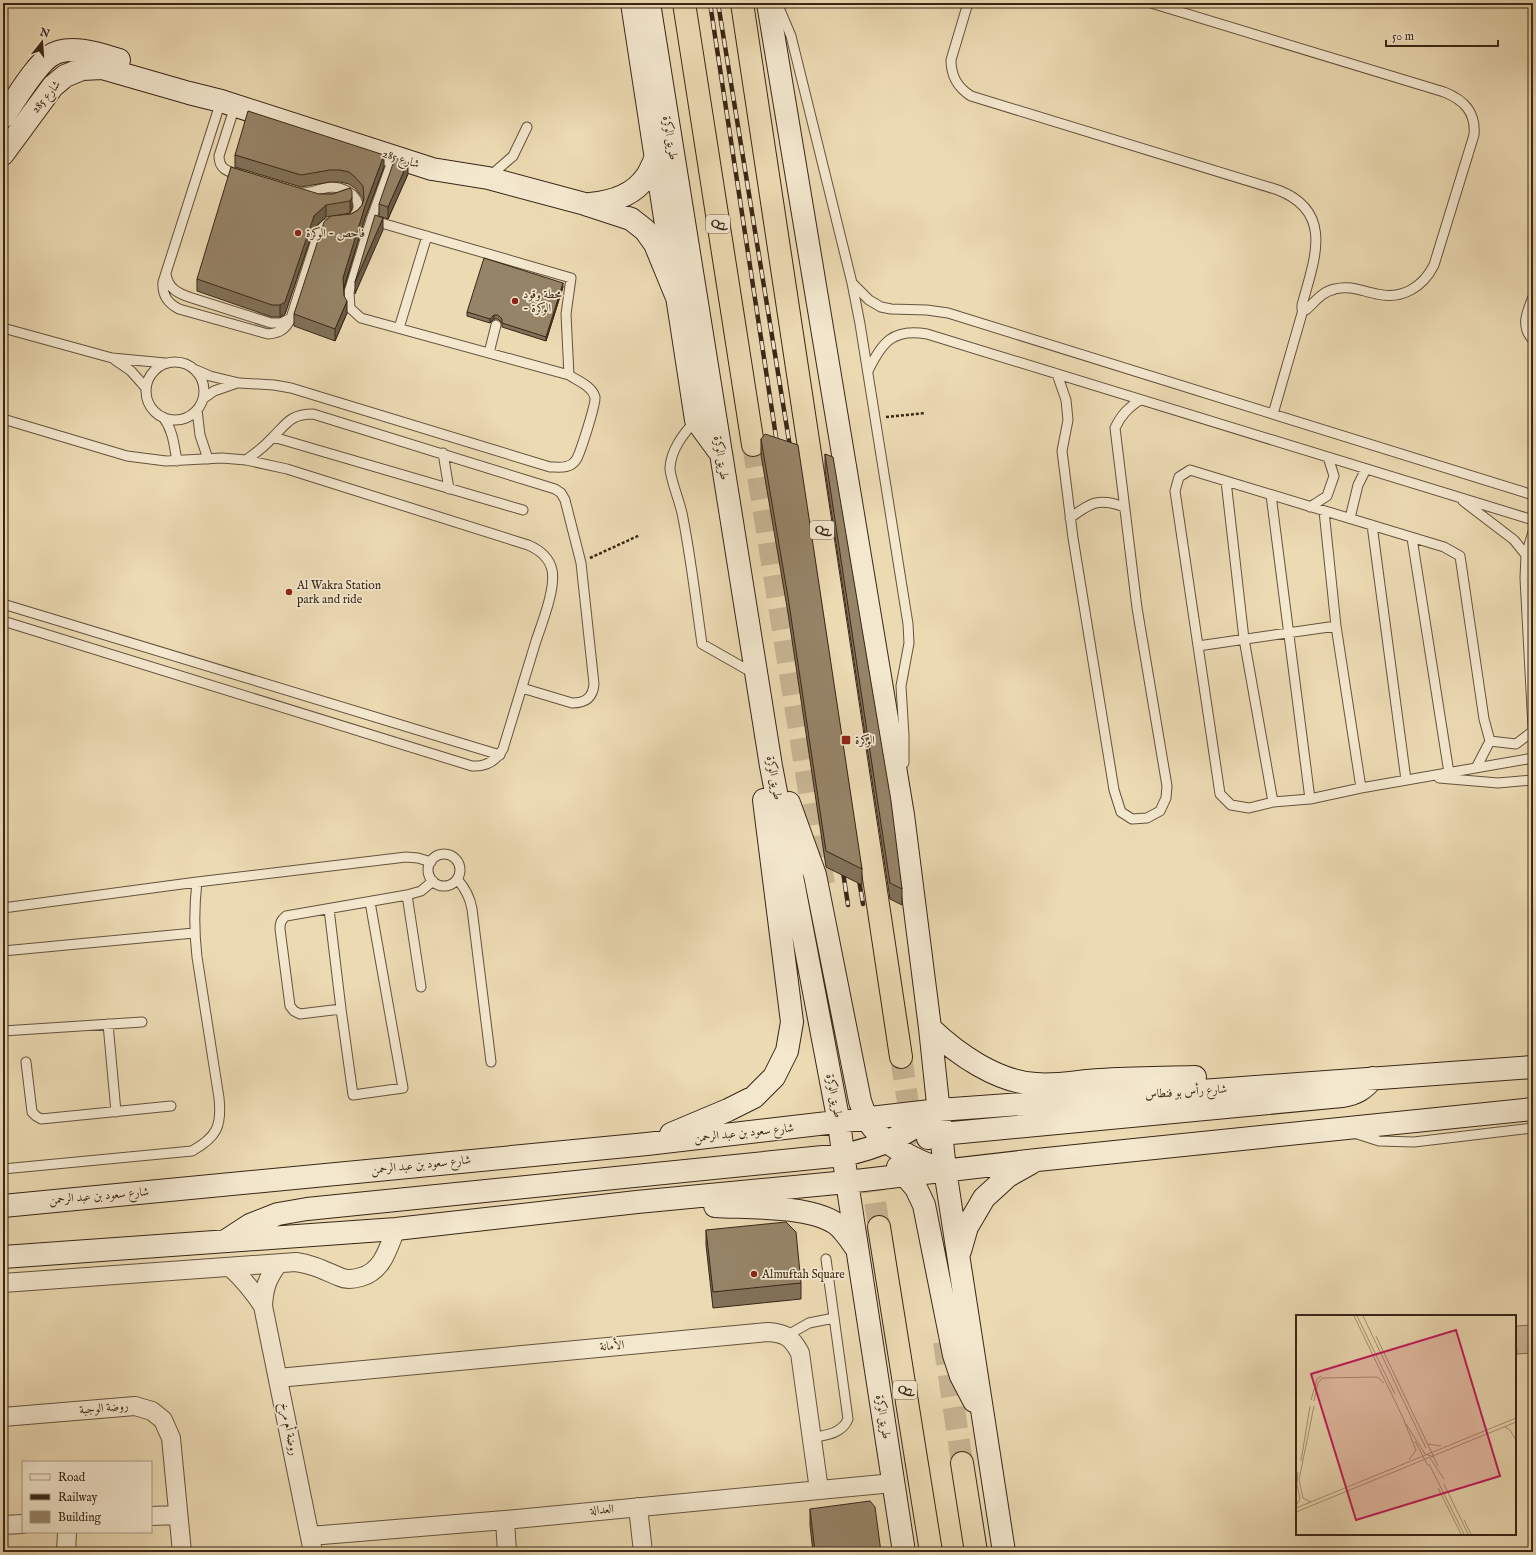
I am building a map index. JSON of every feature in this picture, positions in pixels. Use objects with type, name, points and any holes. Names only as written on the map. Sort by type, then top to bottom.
[{"type":"highway","name":"Q7","points":[[684,3],[753,445]]},
{"type":"highway","name":"Q7","points":[[742,3],[901,1057]]},
{"type":"highway","name":"Q7","points":[[879,1227],[931,1552]]},
{"type":"highway","points":[[962,1463],[976,1552]]},
{"type":"main road","points":[[632,3],[696,420],[720,454]]},
{"type":"main road","name":"طريق الوكرة","points":[[649,3],[771,766],[839,1123],[904,1552]]},
{"type":"main road","points":[[768,3],[903,815],[930,1028],[941,1134],[958,1258],[1004,1552]]},
{"type":"main road","name":"شارع 285","points":[[3,117],[40,64],[51,55],[74,51],[100,54],[190,84],[212,93],[228,103]]},
{"type":"main road","name":"شارع 285","points":[[3,154],[53,86],[65,76],[82,69],[102,68],[228,103],[432,169],[488,178],[585,204]]},
{"type":"main road","points":[[585,204],[608,203],[629,194],[646,178],[656,158]]},
{"type":"main road","points":[[585,204],[631,219],[645,230],[655,244],[678,300]]},
{"type":"main road","points":[[647,1144],[728,1110],[754,1097],[774,1077],[787,1051],[792,1022],[759,765],[766,730]]},
{"type":"main road","points":[[771,766],[790,805],[815,875],[860,1101],[867,1119],[916,1188],[924,1205],[954,1355],[961,1376],[982,1414]]},
{"type":"main road","points":[[930,1028],[949,1045],[973,1061],[998,1074],[1022,1082],[1048,1085],[1100,1080],[1232,1076],[1259,1080],[1273,1085]]},
{"type":"main road","name":"شارع رأس بو فنطاس","points":[[839,1123],[939,1110],[1533,1067]]},
{"type":"main road","points":[[224,1241],[250,1225],[278,1214],[308,1209],[843,1155],[887,1148],[941,1134],[1351,1095],[1367,1086],[1373,1078]]},
{"type":"main road","points":[[3,1257],[396,1229],[638,1202],[847,1182],[1037,1160],[1533,1109]]},
{"type":"main road","points":[[847,1182],[866,1168],[887,1148],[939,1110]]},
{"type":"main road","points":[[839,1123],[887,1148],[925,1164],[946,1170]]},
{"type":"main road","name":"شارع سعود بن عبد الرحمن","points":[[3,1206],[647,1144],[839,1123]]},
{"type":"main road","points":[[958,1258],[967,1226],[984,1198],[1008,1176],[1037,1160]]},
{"type":"main road","points":[[638,1202],[808,1212],[823,1216],[837,1224],[857,1249]]},
{"type":"street","points":[[3,1283],[296,1262],[319,1267],[341,1278],[354,1279],[367,1275],[378,1268],[396,1229]]},
{"type":"street","name":"روضة أم مرخ","points":[[278,1264],[268,1276],[263,1291],[263,1306],[312,1544]]},
{"type":"street","name":"روضة أم مرخ","points":[[230,1267],[253,1291],[263,1306]]},
{"type":"street","name":"الأمانة","points":[[278,1378],[768,1332],[786,1336]]},
{"type":"street","points":[[786,1336],[795,1343],[800,1353],[819,1490]]},
{"type":"street","name":"روضة الوجبة","points":[[3,1417],[135,1406],[152,1412],[163,1420],[171,1438],[182,1552]]},
{"type":"street","name":"العدالة","points":[[312,1544],[505,1520],[893,1483]]},
{"type":"street","points":[[638,1507],[643,1552]]},
{"type":"street","points":[[152,1516],[178,1515]]},
{"type":"street","points":[[505,1520],[507,1552]]},
{"type":"street","points":[[3,1525],[22,1524]]},
{"type":"street","points":[[66,1552],[67,1533]]},
{"type":"lane","points":[[777,3],[791,36],[852,283],[868,371],[908,624],[909,643],[901,686],[904,736],[903,815]]},
{"type":"lane","points":[[968,3],[951,60],[951,69],[953,78],[958,85],[971,96],[1278,190],[1286,193],[1301,204],[1312,220],[1317,238],[1315,256],[1301,307],[1303,310],[1273,414]]},
{"type":"lane","points":[[1151,3],[1444,92],[1463,102],[1471,114],[1475,128],[1472,142],[1434,265],[1424,280],[1410,291],[1393,296],[1384,296],[1350,287],[1334,289],[1320,296],[1307,309],[1303,310]]},
{"type":"lane","points":[[228,103],[219,156],[220,165],[227,171],[249,178]]},
{"type":"lane","points":[[228,103],[166,274],[163,288],[164,295],[172,306],[268,334],[283,330],[288,325],[291,318],[319,231],[326,224],[331,222],[346,222],[351,220],[358,212],[358,201],[351,193],[334,187],[323,188],[312,192],[296,192],[316,200]]},
{"type":"lane","points":[[488,178],[513,156],[527,127]]},
{"type":"lane","points":[[4,328],[112,358],[166,363],[182,362],[210,376],[239,383],[274,385],[291,388],[550,467],[566,467],[576,460],[594,407],[595,397],[591,389],[569,375],[361,318],[350,308],[349,292],[371,220],[394,156]]},
{"type":"lane","points":[[338,199],[351,193]]},
{"type":"lane","points":[[371,220],[427,236],[511,265],[571,278],[566,314],[569,375]]},
{"type":"lane","points":[[399,328],[427,236]]},
{"type":"lane","points":[[166,274],[167,280],[172,289],[192,298],[271,323],[281,323],[291,318]]},
{"type":"lane","points":[[852,283],[869,300],[881,308],[927,310],[948,313],[1533,495]]},
{"type":"lane","points":[[1533,297],[1525,321],[1528,334],[1533,340]]},
{"type":"lane","points":[[489,353],[496,325]]},
{"type":"lane","points":[[868,371],[880,349],[888,340],[904,333],[915,332],[927,334],[1366,470],[1533,520]]},
{"type":"lane","points":[[112,358],[131,371],[146,388]]},
{"type":"lane","points":[[166,363],[158,367],[152,373],[148,380],[146,397],[154,411],[163,418],[170,428],[177,461]]},
{"type":"lane","points":[[196,370],[204,383],[204,398]]},
{"type":"lane","points":[[1057,374],[1066,400],[1068,420],[1062,451],[1070,518],[1114,790],[1121,812],[1132,819],[1147,818],[1160,811],[1166,798],[1167,786],[1137,608],[1115,428],[1120,417],[1140,400]]},
{"type":"lane","points":[[163,418],[176,420],[191,416],[197,410],[204,398],[214,391],[239,383]]},
{"type":"lane","points":[[197,410],[200,435],[208,459]]},
{"type":"lane","points":[[246,460],[274,437],[293,417],[313,414],[555,488],[561,493],[565,500],[581,563],[594,690],[586,701],[572,703],[522,688]]},
{"type":"lane","points":[[3,419],[127,456],[153,460],[177,461],[208,459],[246,460],[287,469],[532,547],[544,554],[549,562],[553,580],[552,589],[503,749],[495,760],[484,765],[472,766],[5,625]]},
{"type":"lane","points":[[696,420],[686,432],[672,455],[670,469],[683,516],[702,644],[756,674]]},
{"type":"lane","points":[[274,437],[523,510]]},
{"type":"lane","points":[[443,453],[449,489]]},
{"type":"lane","points":[[1310,507],[1327,496],[1334,476],[1328,457]]},
{"type":"lane","points":[[1476,768],[1490,741],[1484,719],[1460,556],[1444,547],[1190,470],[1179,477],[1175,491],[1220,794],[1231,805],[1249,808],[1273,802],[1310,798],[1533,758]]},
{"type":"lane","points":[[1350,518],[1358,485],[1366,470]]},
{"type":"lane","points":[[1226,481],[1244,639],[1273,802]]},
{"type":"lane","points":[[1271,495],[1310,798]]},
{"type":"lane","points":[[1459,498],[1514,540],[1526,555]]},
{"type":"lane","points":[[1070,518],[1085,506],[1096,502],[1112,502],[1124,507]]},
{"type":"lane","points":[[1324,511],[1336,626],[1361,788]]},
{"type":"lane","points":[[1372,525],[1406,780]]},
{"type":"lane","points":[[1490,741],[1516,744],[1533,729],[1524,578],[1526,555],[1533,532]]},
{"type":"lane","points":[[1412,538],[1450,773]]},
{"type":"lane","points":[[3,604],[500,755]]},
{"type":"lane","points":[[1198,646],[1336,626]]},
{"type":"lane","points":[[1428,777],[1498,784],[1533,780]]},
{"type":"lane","points":[[440,855],[451,855],[458,863],[460,868],[457,879],[454,883],[443,886],[433,881],[428,871],[428,866],[435,857],[440,855]]},
{"type":"lane","points":[[3,908],[197,882],[406,857],[418,858],[431,862]]},
{"type":"lane","points":[[457,879],[465,888],[470,898],[491,1062]]},
{"type":"lane","points":[[341,1009],[300,1014],[294,1011],[290,1006],[280,929],[282,919],[286,916],[406,895],[421,890],[433,881]]},
{"type":"lane","points":[[3,1169],[192,1151],[206,1143],[216,1130],[221,1114],[220,1098],[194,933],[194,910],[197,882]]},
{"type":"lane","points":[[406,895],[421,987]]},
{"type":"lane","points":[[329,909],[353,1095],[403,1088],[370,902]]},
{"type":"lane","points":[[3,952],[194,933]]},
{"type":"lane","points":[[3,1031],[142,1022]]},
{"type":"lane","points":[[108,1024],[116,1112]]},
{"type":"lane","points":[[26,1062],[32,1112],[41,1119],[171,1106]]},
{"type":"lane","points":[[1343,1129],[1367,1138],[1396,1143],[1533,1128]]},
{"type":"lane","points":[[812,1438],[838,1431],[846,1424],[848,1419],[826,1259]]},
{"type":"lane","points":[[786,1336],[809,1323],[834,1318]]},
{"type":"path","points":[[875,418],[925,413]]},
{"type":"path","points":[[581,563],[640,535]]},
{"type":"shaded area","points":[[1533,1325],[1533,1353],[1517,1354],[1516,1326]]},
{"type":"building","points":[[248,111],[384,155],[365,206],[343,278],[344,296],[347,301],[335,329],[294,314],[324,222],[331,216],[351,214],[358,210],[364,199],[363,186],[349,172],[330,170],[301,175],[235,155]]},
{"type":"building","points":[[395,158],[408,162],[388,207],[379,204]]},
{"type":"building","points":[[231,167],[319,194],[333,194],[350,188],[352,191],[350,201],[326,205],[314,216],[285,302],[280,305],[272,305],[197,279]]},
{"type":"building","points":[[375,215],[383,218],[355,282]]},
{"type":"building","name":"محطة وقود - الوكرة","points":[[484,258],[563,283],[546,337],[502,323],[502,319],[498,315],[494,315],[490,319],[467,312]]},
{"type":"building","points":[[765,434],[798,445],[862,869],[826,851],[788,597],[761,439]]},
{"type":"building","points":[[825,454],[833,457],[891,801],[902,889],[890,883]]},
{"type":"building","name":"Almuftah Square","points":[[786,1222],[796,1232],[801,1283],[713,1292],[706,1230]]},
{"type":"building","points":[[870,1501],[875,1507],[881,1552],[815,1552],[810,1509]]},
{"type":"tunnel","points":[[753,445],[824,884]]},
{"type":"tunnel","points":[[901,1057],[919,1175]]},
{"type":"tunnel","points":[[860,1105],[879,1227]]},
{"type":"tunnel","points":[[944,1342],[962,1463]]},
{"type":"railway","points":[[710,3],[778,450]]},
{"type":"railway","points":[[718,3],[791,453]]},
{"type":"railway","points":[[842,865],[848,905]]},
{"type":"railway","points":[[858,874],[863,904]]},
{"type":"place","name":"فاحص - الوكرة","points":[[298,233]]},
{"type":"place","name":"محطة وقود - الوكرة","points":[[515,301]]},
{"type":"place","name":"Al Wakra Station park and ride","points":[[289,592]]},
{"type":"place","name":"الوكرة","points":[[846,740]]},
{"type":"place","name":"Almuftah Square","points":[[754,1274]]}]
